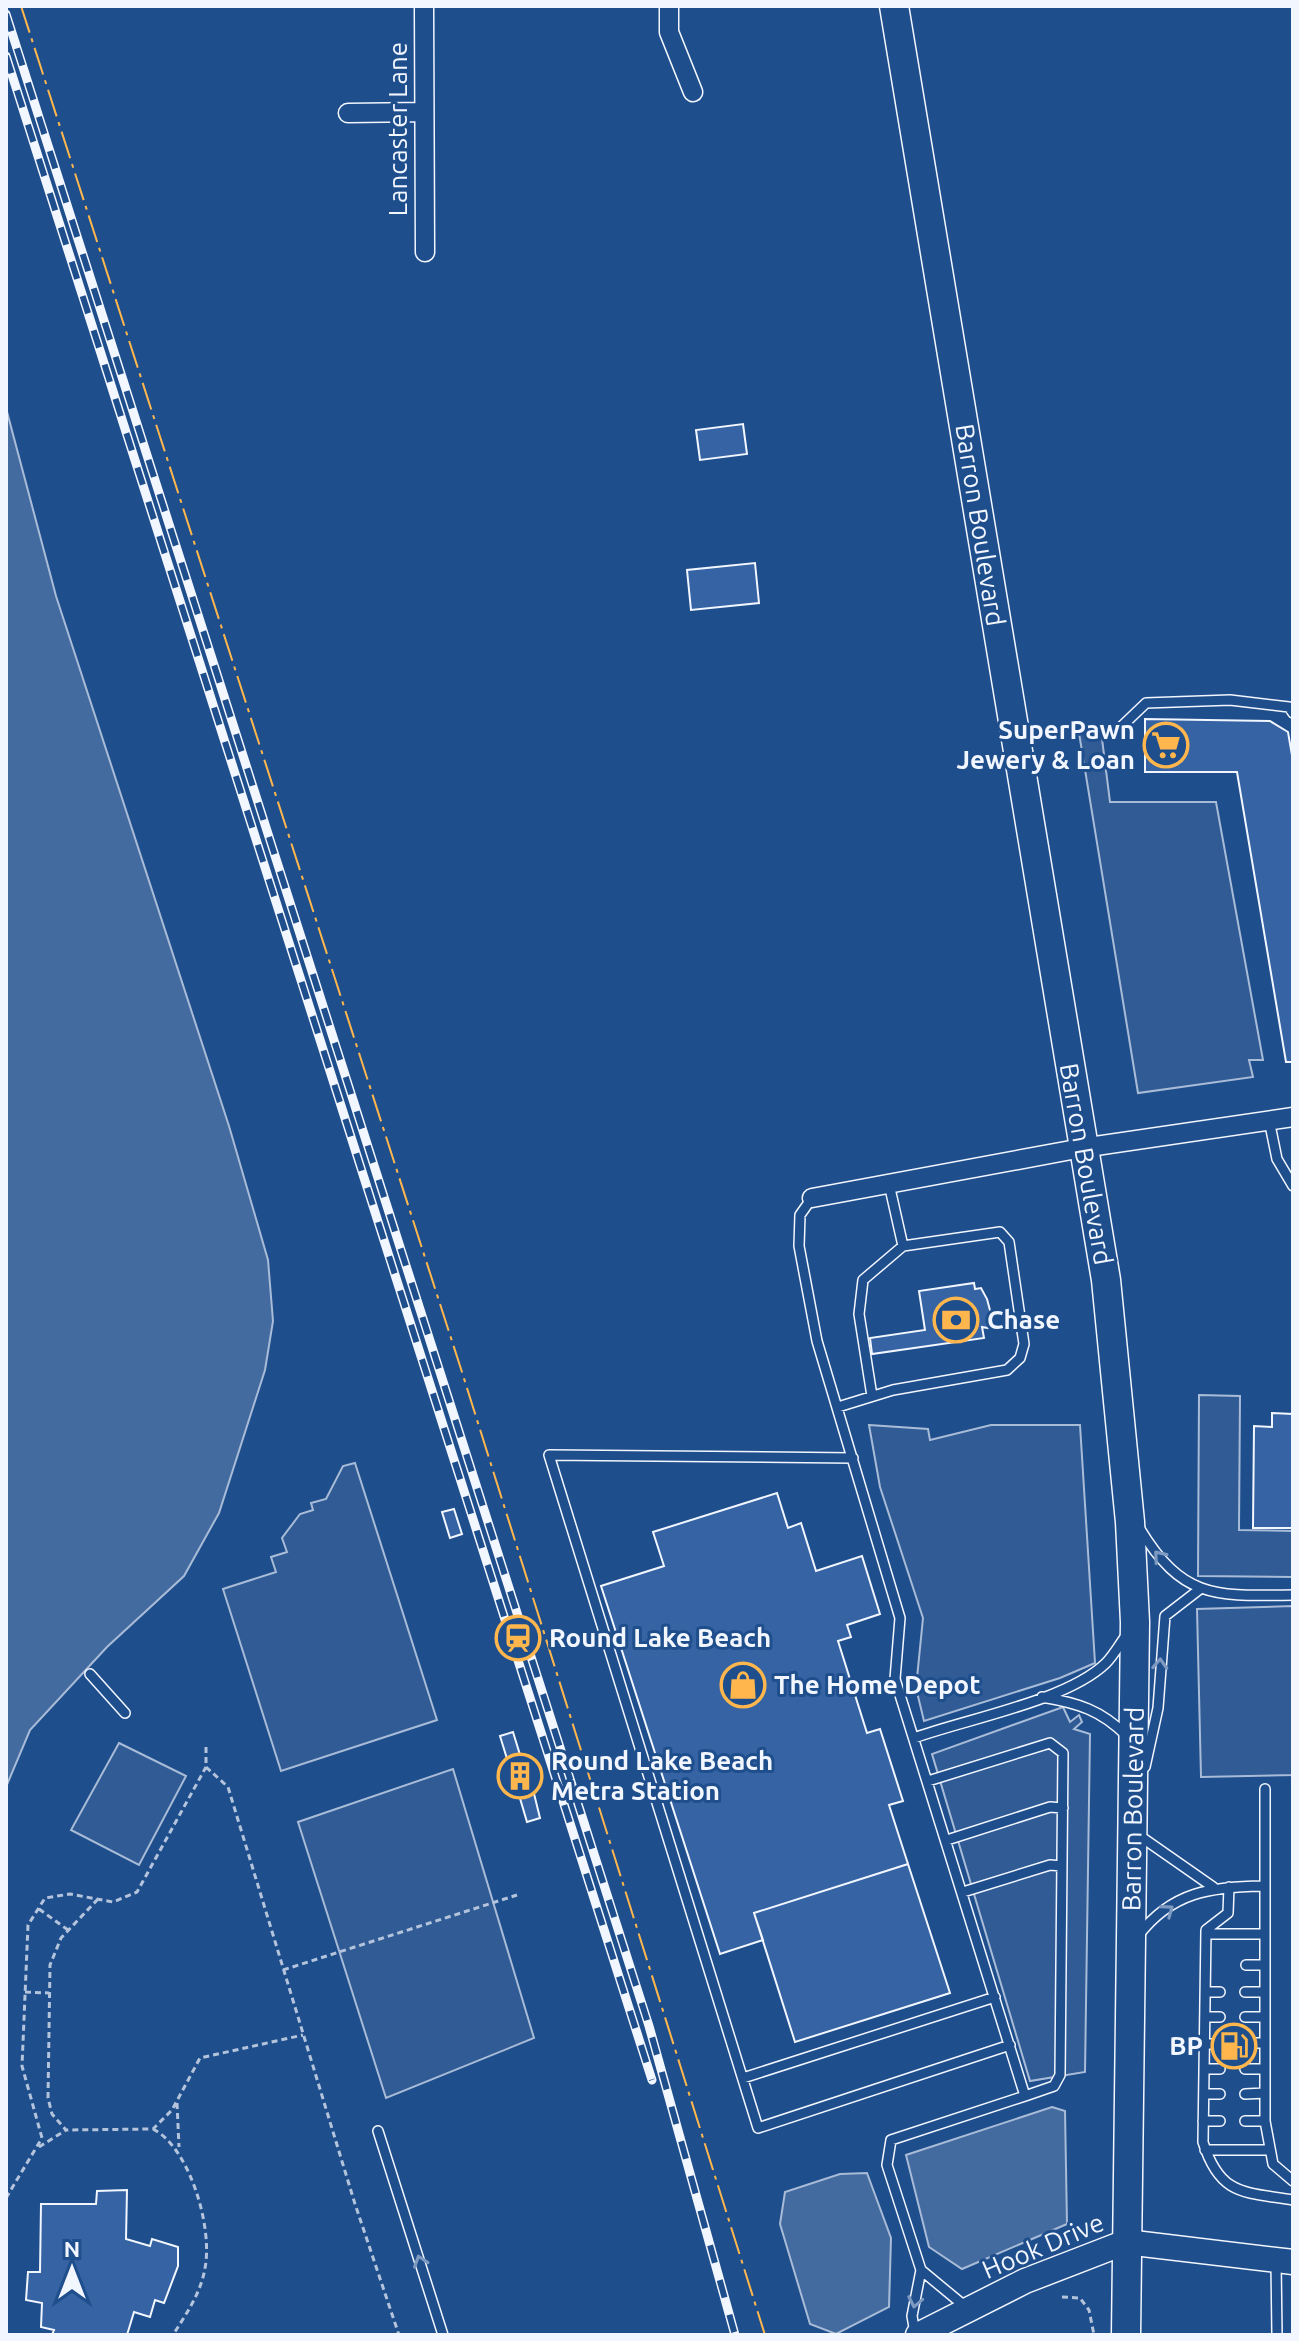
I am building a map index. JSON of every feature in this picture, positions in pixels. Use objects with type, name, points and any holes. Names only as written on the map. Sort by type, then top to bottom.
[{"type":"main road","name":"Barron Boulevard","points":[[894,6],[1106,1280],[1129,1512],[1135,1622],[1126,2335]]},
{"type":"street","name":"Lancaster Lane","points":[[424,6],[425,252]]},
{"type":"street","points":[[669,6],[669,32],[693,92]]},
{"type":"street","points":[[348,113],[424,112]]},
{"type":"street","points":[[812,1198],[1082,1148],[1293,1117]]},
{"type":"street","name":"Hook Drive","points":[[917,2335],[1025,2281],[1126,2242],[1284,2261]]},
{"type":"lane","points":[[1122,726],[1146,703],[1230,700],[1289,707],[1293,713]]},
{"type":"lane","points":[[1269,1120],[1277,1159],[1293,1186]]},
{"type":"lane","points":[[889,1184],[903,1246]]},
{"type":"lane","points":[[812,1198],[800,1215],[799,1246],[817,1341],[900,1618],[895,1679],[1025,2096]]},
{"type":"lane","points":[[838,1407],[872,1396],[1007,1370],[1020,1358],[1024,1344],[1009,1242],[1000,1232],[903,1246],[863,1280],[859,1314],[872,1396]]},
{"type":"lane","points":[[853,1458],[549,1455],[758,2128],[1010,2045]]},
{"type":"lane","points":[[1129,1512],[1159,1561],[1200,1589],[1239,1595],[1293,1595]]},
{"type":"lane","points":[[1200,1589],[1165,1616],[1158,1708],[1133,1828],[1213,1887]]},
{"type":"lane","points":[[914,1738],[1042,1697],[1088,1676],[1106,1663],[1135,1622]]},
{"type":"lane","points":[[90,1674],[125,1713]]},
{"type":"lane","points":[[1042,1697],[1083,1704],[1111,1720],[1135,1744]]},
{"type":"lane","points":[[917,2335],[912,2316],[921,2270],[887,2165],[891,2140],[1054,2086],[1060,2075],[1063,1753],[1050,1743],[928,1781]]},
{"type":"lane","points":[[1265,1789],[1265,2121],[1273,2164],[1293,2181]]},
{"type":"lane","points":[[947,1840],[1050,1807],[1063,1808]]},
{"type":"lane","points":[[963,1892],[1050,1865],[1062,1866]]},
{"type":"lane","points":[[1131,1945],[1165,1911],[1188,1896],[1213,1887],[1263,1886]]},
{"type":"lane","points":[[1229,1887],[1228,1913],[1206,1930],[1205,2150],[1210,2167],[1235,2190],[1293,2200]]},
{"type":"lane","points":[[1206,1934],[1264,1934]]},
{"type":"lane","points":[[1205,1965],[1220,1965]]},
{"type":"lane","points":[[1246,1965],[1264,1965]]},
{"type":"lane","points":[[1205,1992],[1220,1992]]},
{"type":"lane","points":[[1245,1992],[1264,1992]]},
{"type":"lane","points":[[743,2078],[995,1997]]},
{"type":"lane","points":[[1205,2017],[1220,2017]]},
{"type":"lane","points":[[1245,2017],[1264,2017]]},
{"type":"lane","points":[[1244,2043],[1264,2043]]},
{"type":"lane","points":[[1204,2044],[1219,2044]]},
{"type":"lane","points":[[1204,2069],[1220,2069]]},
{"type":"lane","points":[[1245,2069],[1264,2069]]},
{"type":"lane","points":[[1245,2094],[1265,2093]]},
{"type":"lane","points":[[1204,2094],[1220,2094]]},
{"type":"lane","points":[[1203,2121],[1220,2121]]},
{"type":"lane","points":[[1245,2121],[1265,2121]]},
{"type":"lane","points":[[378,2131],[443,2335]]},
{"type":"lane","points":[[1205,2150],[1270,2150]]},
{"type":"lane","points":[[1277,2335],[1284,2261]]},
{"type":"lane","points":[[921,2270],[969,2309]]},
{"type":"path","points":[[6,2198],[42,2138],[22,2066],[28,1925],[45,1898],[70,1894],[113,1902],[137,1892],[206,1767],[206,1747]]},
{"type":"path","points":[[206,1767],[228,1787],[399,2335]]},
{"type":"path","points":[[283,1970],[517,1895]]},
{"type":"path","points":[[66,2130],[52,2114],[48,2098],[50,1965],[61,1938],[98,1899]]},
{"type":"path","points":[[39,1909],[68,1930]]},
{"type":"path","points":[[25,1992],[49,1993]]},
{"type":"path","points":[[153,2129],[172,2110],[200,2058],[303,2035]]},
{"type":"path","points":[[173,2335],[194,2300],[207,2256],[203,2220],[181,2154],[175,2111],[179,2097]]},
{"type":"path","points":[[35,2150],[66,2130],[153,2129],[168,2136],[181,2154]]},
{"type":"path","points":[[1062,2297],[1080,2298],[1089,2310],[1094,2335]]},
{"type":"shaded area","points":[[6,408],[56,596],[229,1126],[268,1260],[273,1321],[265,1370],[219,1513],[184,1576],[107,1647],[30,1730],[6,1787]]},
{"type":"shaded area","points":[[1101,731],[1110,802],[1216,802],[1263,1060],[1249,1060],[1253,1077],[1138,1093],[1079,733]]},
{"type":"shaded area","points":[[1199,1395],[1240,1396],[1239,1530],[1293,1531],[1293,1577],[1198,1576]]},
{"type":"shaded area","points":[[869,1425],[928,1429],[930,1440],[991,1425],[1080,1425],[1095,1663],[1060,1678],[924,1721],[916,1688],[923,1618],[880,1487]]},
{"type":"shaded area","points":[[355,1463],[437,1720],[281,1771],[223,1589],[276,1572],[271,1557],[287,1552],[282,1538],[300,1514],[313,1510],[311,1503],[326,1499],[343,1466]]},
{"type":"shaded area","points":[[1293,1606],[1293,1775],[1201,1777],[1197,1609]]},
{"type":"shaded area","points":[[1063,1707],[1070,1722],[1079,1715],[1082,1722],[1074,1729],[1090,1734],[1085,2072],[1030,2081],[932,1754]]},
{"type":"shaded area","points":[[119,1743],[186,1776],[139,1865],[71,1830]]},
{"type":"shaded area","points":[[453,1769],[534,2038],[386,2098],[298,1822]]},
{"type":"shaded area","points":[[1052,2107],[1065,2111],[1067,2224],[962,2269],[929,2247],[906,2155]]},
{"type":"shaded area","points":[[867,2173],[891,2238],[889,2307],[836,2334],[810,2324],[780,2224],[785,2192],[840,2174]]},
{"type":"building","points":[[743,424],[747,454],[700,460],[696,430]]},
{"type":"building","points":[[755,563],[759,603],[691,610],[687,570]]},
{"type":"building","points":[[1145,719],[1270,721],[1288,732],[1293,761],[1293,1062],[1286,1062],[1237,772],[1145,772]]},
{"type":"building","name":"Chase","points":[[974,1283],[975,1289],[981,1288],[991,1314],[988,1328],[982,1327],[984,1338],[872,1354],[870,1338],[925,1330],[919,1291]]},
{"type":"building","points":[[1272,1413],[1293,1414],[1293,1528],[1253,1528],[1254,1426],[1272,1427]]},
{"type":"building","name":"The Home Depot","points":[[777,1493],[788,1528],[801,1523],[816,1571],[862,1556],[880,1614],[847,1625],[851,1637],[838,1641],[867,1733],[880,1729],[903,1801],[889,1805],[908,1864],[754,1913],[763,1940],[720,1954],[601,1586],[664,1566],[653,1532]]},
{"type":"building","points":[[454,1509],[462,1534],[450,1538],[442,1512]]},
{"type":"building","name":"Round Lake Beach Metra Station","points":[[513,1732],[521,1758],[525,1757],[540,1818],[527,1822],[519,1795],[514,1796],[504,1763],[508,1762],[500,1736]]},
{"type":"building","points":[[908,1864],[950,1993],[795,2042],[754,1913]]},
{"type":"building","points":[[127,2190],[126,2239],[150,2246],[152,2239],[178,2247],[178,2266],[164,2303],[155,2300],[150,2317],[134,2312],[127,2335],[52,2335],[54,2330],[41,2327],[42,2303],[26,2300],[28,2272],[40,2272],[41,2204],[96,2204],[97,2191]]},
{"type":"railway","points":[[6,14],[649,2026],[735,2335]]},
{"type":"railway","points":[[6,56],[652,2080]]},
{"type":"power","points":[[21,6],[461,1369],[765,2335]]},
{"type":"place","name":"SuperPawn Jewery & Loan","points":[[1166,745]]},
{"type":"place","name":"Chase","points":[[956,1320]]},
{"type":"place","name":"Round Lake Beach","points":[[518,1638]]},
{"type":"place","name":"The Home Depot","points":[[743,1685]]},
{"type":"place","name":"Round Lake Beach Metra Station","points":[[520,1776]]},
{"type":"place","name":"BP","points":[[1234,2046]]}]
